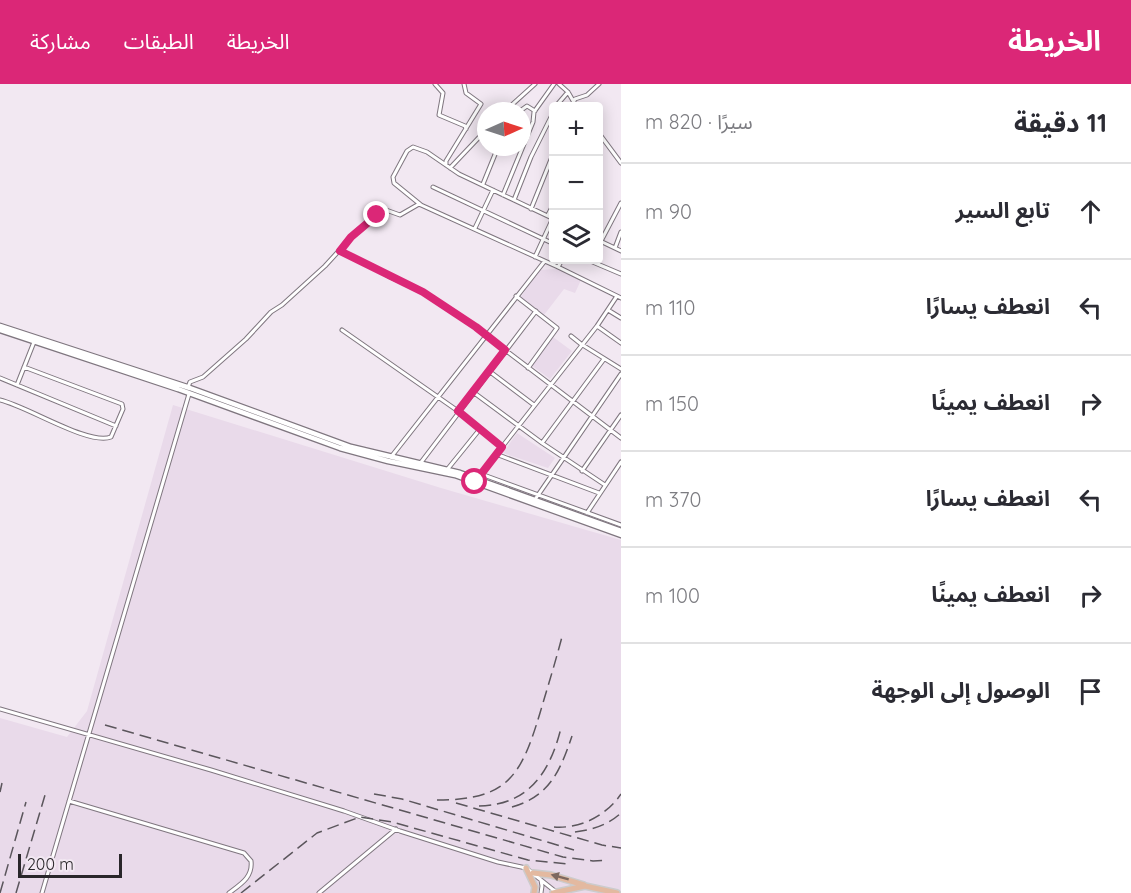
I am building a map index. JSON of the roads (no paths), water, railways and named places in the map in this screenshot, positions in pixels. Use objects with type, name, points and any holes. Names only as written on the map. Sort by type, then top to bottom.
[{"type":"main road","points":[[0,326],[189,390],[340,448],[477,478],[620,528]]},
{"type":"main road","points":[[0,330],[189,390]]},
{"type":"main road","points":[[535,498],[592,526],[620,528]]},
{"type":"main road","points":[[526,868],[535,887],[534,893]]},
{"type":"main road","points":[[533,873],[551,874],[585,886],[616,893]]},
{"type":"main road","points":[[555,892],[585,886]]},
{"type":"street","points":[[435,84],[443,93],[439,115],[465,126],[466,129]]},
{"type":"street","points":[[446,165],[446,161],[481,104],[466,93],[464,84]]},
{"type":"street","points":[[515,102],[535,84]]},
{"type":"street","points":[[503,195],[533,122],[535,111],[554,84]]},
{"type":"street","points":[[560,84],[574,101],[593,91],[599,84]]},
{"type":"street","points":[[559,102],[568,92]]},
{"type":"street","points":[[531,108],[535,111]]},
{"type":"street","points":[[514,200],[531,157],[549,121]]},
{"type":"street","points":[[449,169],[477,139]]},
{"type":"street","points":[[603,139],[621,163]]},
{"type":"street","points":[[551,210],[548,216],[531,209],[449,169],[430,154],[416,148],[406,151],[392,180],[419,204],[475,228],[619,297],[477,478],[535,498],[621,375]]},
{"type":"street","points":[[483,185],[494,156]]},
{"type":"street","points":[[531,209],[552,156]]},
{"type":"street","points":[[433,187],[549,242]]},
{"type":"street","points":[[475,228],[493,190]]},
{"type":"street","points":[[603,236],[621,203]]},
{"type":"street","points":[[42,893],[190,382],[203,377],[246,339],[271,312],[292,296],[340,251],[351,237],[381,212],[386,210],[400,215],[419,204]]},
{"type":"street","points":[[535,257],[549,228]]},
{"type":"street","points":[[615,248],[621,232]]},
{"type":"street","points":[[603,242],[621,251]]},
{"type":"street","points":[[340,251],[423,292],[486,335],[621,438]]},
{"type":"street","points":[[389,459],[545,261]]},
{"type":"street","points":[[597,264],[621,274]]},
{"type":"street","points":[[516,296],[557,329],[528,368]]},
{"type":"street","points":[[608,310],[621,318]]},
{"type":"street","points":[[418,465],[536,311]]},
{"type":"street","points":[[597,326],[621,343]]},
{"type":"street","points":[[342,330],[458,411],[502,447]]},
{"type":"street","points":[[571,336],[621,369]]},
{"type":"street","points":[[17,385],[34,342]]},
{"type":"street","points":[[542,443],[604,359]]},
{"type":"street","points":[[0,400],[18,405],[77,433],[98,439],[111,437],[123,409],[122,404],[24,368]]},
{"type":"street","points":[[489,370],[534,405]]},
{"type":"street","points":[[0,378],[116,426]]},
{"type":"street","points":[[473,392],[563,458],[605,485]]},
{"type":"street","points":[[582,471],[621,415]]},
{"type":"street","points":[[446,471],[480,429]]},
{"type":"street","points":[[496,454],[599,493]]},
{"type":"street","points":[[585,515],[621,462]]},
{"type":"street","points":[[0,709],[333,807],[498,862],[526,868],[555,892]]},
{"type":"street","points":[[69,801],[244,853],[251,861],[251,873],[229,893]]},
{"type":"street","points":[[320,893],[396,829]]},
{"type":"street","points":[[540,879],[541,893]]},
{"type":"railway","points":[[437,800],[461,799],[496,789],[518,768],[533,735],[563,633]]},
{"type":"railway","points":[[105,725],[563,857],[593,861],[608,860]]},
{"type":"railway","points":[[479,806],[511,800],[535,783],[551,759],[561,728]]},
{"type":"railway","points":[[512,807],[525,802],[545,789],[558,771],[572,736]]},
{"type":"railway","points":[[0,792],[2,783]]},
{"type":"railway","points":[[374,794],[402,799],[574,850]]},
{"type":"railway","points":[[554,827],[573,826],[592,820],[608,809],[621,794]]},
{"type":"railway","points":[[16,893],[45,795]]},
{"type":"railway","points":[[0,893],[26,802]]},
{"type":"railway","points":[[456,803],[602,845],[621,848]]},
{"type":"railway","points":[[575,832],[600,826],[621,813]]},
{"type":"railway","points":[[241,893],[317,833],[360,817],[392,822],[528,860],[568,864]]}]
